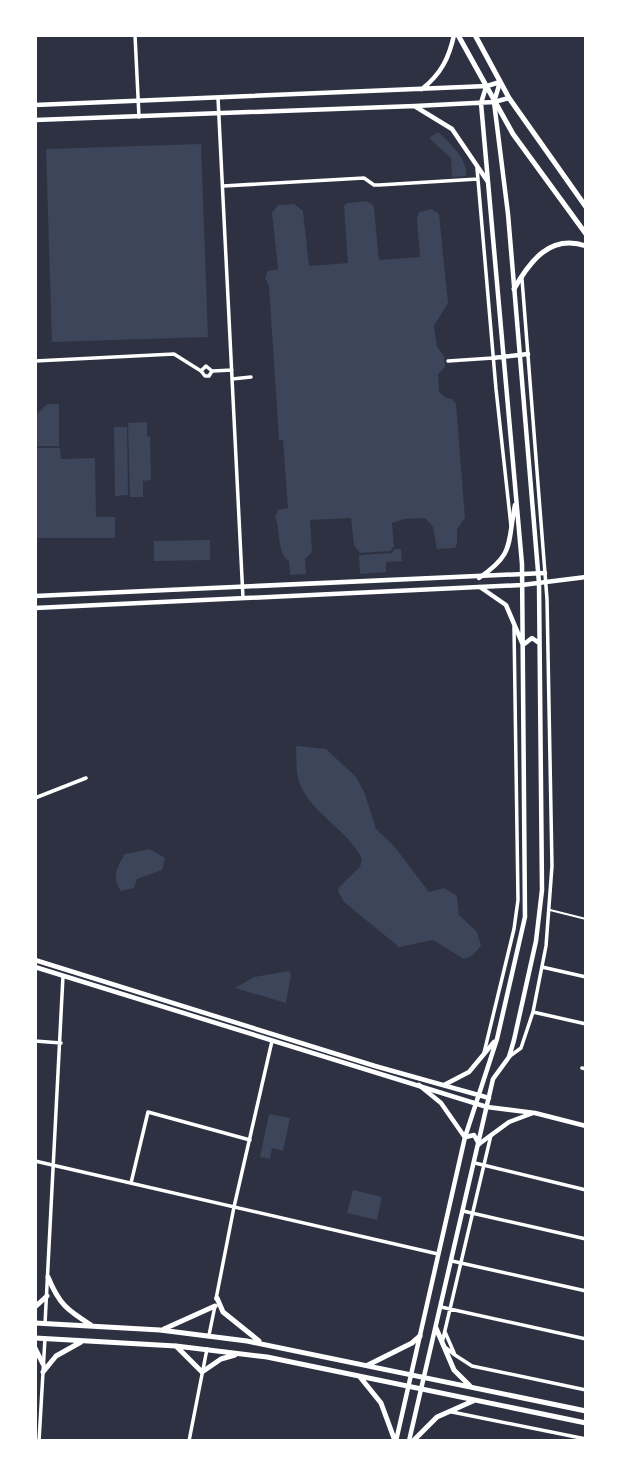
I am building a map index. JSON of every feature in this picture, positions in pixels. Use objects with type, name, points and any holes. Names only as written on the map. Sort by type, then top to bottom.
[{"type":"main road","points":[[456,35],[494,102],[586,234]]},
{"type":"main road","points":[[422,89],[442,70],[456,35]]},
{"type":"main road","points":[[475,35],[509,97],[584,205],[570,214]]},
{"type":"main road","points":[[35,105],[486,86],[500,82]]},
{"type":"main road","points":[[411,1441],[493,1079],[509,1057],[540,915],[539,583],[508,214],[494,102],[500,82]]},
{"type":"main road","points":[[396,1441],[465,1137],[497,1039],[525,917],[522,575],[481,103],[486,86]]},
{"type":"main road","points":[[35,120],[481,103],[509,97]]},
{"type":"main road","points":[[415,106],[452,130],[489,183]]},
{"type":"main road","points":[[514,289],[521,276],[544,249],[566,242],[586,246]]},
{"type":"main road","points":[[493,358],[528,354]]},
{"type":"main road","points":[[479,578],[503,559],[507,551],[516,498]]},
{"type":"main road","points":[[35,596],[545,573]]},
{"type":"main road","points":[[35,608],[522,585],[586,577]]},
{"type":"main road","points":[[480,587],[506,605],[523,645]]},
{"type":"main road","points":[[523,645],[532,638],[539,643]]},
{"type":"main road","points":[[35,960],[489,1098]]},
{"type":"main road","points":[[35,967],[487,1107],[535,1113],[586,1126]]},
{"type":"main road","points":[[444,1085],[469,1072],[497,1039]]},
{"type":"main road","points":[[419,1085],[441,1103],[465,1137]]},
{"type":"main road","points":[[479,1144],[514,1119],[535,1113]]},
{"type":"main road","points":[[465,1137],[474,1135],[479,1144]]},
{"type":"main road","points":[[48,1277],[58,1301],[68,1311],[93,1326]]},
{"type":"main road","points":[[35,1307],[47,1296]]},
{"type":"main road","points":[[217,1298],[223,1312],[261,1343]]},
{"type":"main road","points":[[160,1330],[215,1306]]},
{"type":"main road","points":[[35,1323],[160,1330],[261,1343],[586,1411]]},
{"type":"main road","points":[[436,1328],[454,1370],[473,1388]]},
{"type":"main road","points":[[366,1366],[412,1343],[420,1336]]},
{"type":"main road","points":[[35,1338],[176,1346],[267,1357],[586,1423]]},
{"type":"main road","points":[[43,1371],[56,1356],[83,1340]]},
{"type":"main road","points":[[176,1346],[202,1371],[221,1359],[241,1353]]},
{"type":"main road","points":[[35,1348],[43,1364]]},
{"type":"main road","points":[[360,1377],[381,1403],[396,1441]]},
{"type":"main road","points":[[411,1441],[437,1417],[473,1401]]},
{"type":"street","points":[[135,35],[139,117]]},
{"type":"street","points":[[218,98],[243,598]]},
{"type":"street","points":[[477,166],[510,526]]},
{"type":"street","points":[[223,186],[364,178],[374,185],[478,179]]},
{"type":"street","points":[[509,1057],[521,1048],[533,1012],[542,967],[552,866],[546,583],[521,276]]},
{"type":"street","points":[[35,361],[174,354],[207,377],[212,371],[232,370]]},
{"type":"street","points":[[448,361],[493,358]]},
{"type":"street","points":[[232,379],[251,377]]},
{"type":"street","points":[[483,1057],[514,929],[517,900],[514,625]]},
{"type":"street","points":[[35,798],[86,778]]},
{"type":"street","points":[[542,967],[586,976]]},
{"type":"street","points":[[46,1324],[63,975]]},
{"type":"street","points":[[533,1012],[586,1024]]},
{"type":"street","points":[[35,1041],[61,1043]]},
{"type":"street","points":[[209,1335],[234,1207],[272,1041]]},
{"type":"street","points":[[131,1183],[148,1112],[250,1140]]},
{"type":"street","points":[[491,1133],[442,1345],[472,1366],[586,1390]]},
{"type":"street","points":[[35,1161],[438,1254]]},
{"type":"street","points":[[475,1163],[586,1190]]},
{"type":"street","points":[[463,1211],[586,1239]]},
{"type":"street","points":[[452,1261],[586,1291]]},
{"type":"street","points":[[441,1307],[586,1339]]},
{"type":"street","points":[[445,1332],[456,1355]]},
{"type":"street","points":[[39,1441],[45,1338]]},
{"type":"street","points":[[189,1441],[207,1349]]},
{"type":"street","points":[[450,1411],[586,1439]]},
{"type":"lane","points":[[549,910],[586,919]]},
{"type":"shaded area","points":[[438,132],[461,158],[466,176],[452,177],[451,158],[429,138]]},
{"type":"shaded area","points":[[201,144],[208,337],[52,342],[46,149]]},
{"type":"shaded area","points":[[366,201],[374,208],[379,260],[420,257],[417,219],[419,212],[432,209],[439,214],[448,303],[434,326],[437,347],[444,356],[445,367],[438,374],[439,392],[456,404],[465,518],[457,529],[455,548],[437,549],[433,527],[425,518],[404,519],[392,523],[394,546],[390,551],[360,553],[354,545],[351,518],[310,520],[312,552],[305,559],[306,574],[290,575],[289,561],[280,547],[275,517],[278,510],[288,508],[283,440],[279,440],[269,286],[265,278],[268,271],[278,269],[272,213],[278,205],[294,204],[303,211],[309,266],[348,263],[344,206],[347,203]]},
{"type":"shaded area","points":[[47,404],[59,404],[59,446],[37,446],[37,414]]},
{"type":"shaded area","points":[[147,422],[151,480],[143,481],[143,497],[130,497],[128,423]]},
{"type":"shaded area","points":[[114,427],[127,427],[128,495],[115,496]]},
{"type":"shaded area","points":[[35,448],[60,448],[61,459],[95,458],[96,517],[115,517],[115,538],[36,538]]},
{"type":"shaded area","points":[[210,540],[210,560],[154,561],[154,541]]},
{"type":"shaded area","points":[[394,549],[401,549],[402,561],[386,562],[386,572],[360,574],[359,555],[392,553]]},
{"type":"shaded area","points":[[296,746],[326,749],[356,777],[365,794],[376,829],[394,846],[429,892],[444,888],[457,896],[459,915],[477,932],[481,946],[473,955],[464,959],[433,940],[399,947],[344,902],[338,891],[339,887],[360,867],[362,859],[348,839],[306,795],[297,775]]},
{"type":"shaded area","points":[[150,849],[165,858],[162,870],[137,879],[134,888],[121,891],[116,877],[125,854]]},
{"type":"shaded area","points":[[289,971],[291,975],[286,1003],[235,988],[254,977]]},
{"type":"shaded area","points":[[269,1114],[290,1118],[283,1151],[272,1148],[270,1159],[260,1157]]},
{"type":"shaded area","points":[[353,1190],[382,1197],[377,1220],[347,1213]]}]
